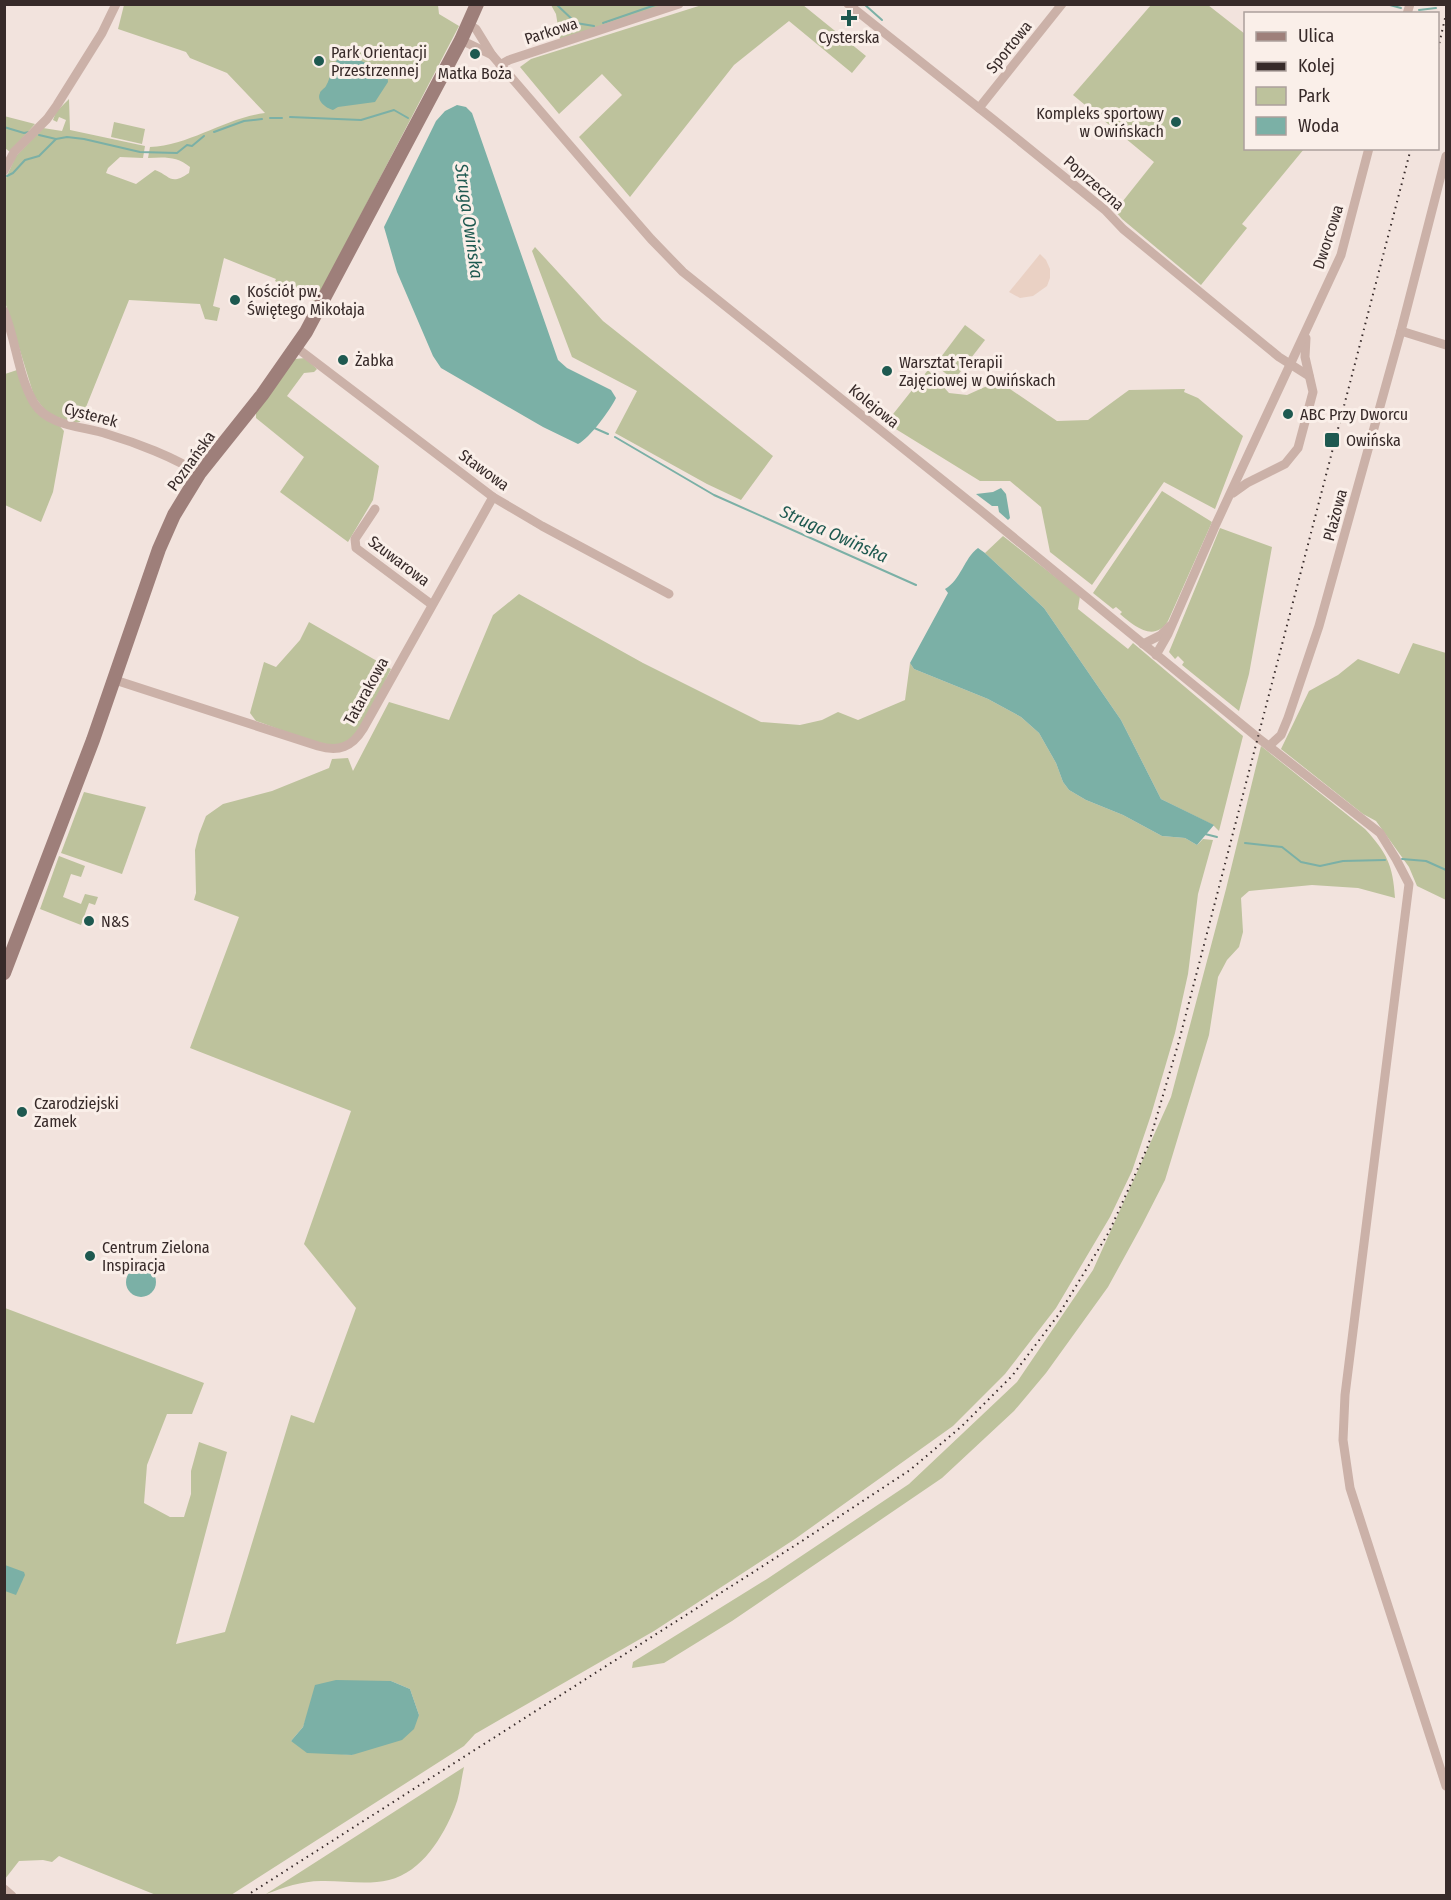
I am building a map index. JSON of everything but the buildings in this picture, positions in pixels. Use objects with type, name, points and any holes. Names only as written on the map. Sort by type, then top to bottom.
[{"type":"main road","name":"Poznańska","points":[[4,973],[115,680],[166,533],[178,508],[199,474],[297,348],[461,39],[477,4]]},
{"type":"street","points":[[4,171],[15,152],[47,119],[57,105],[102,33],[116,4]]},
{"type":"street","name":"Parkowa","points":[[500,65],[509,60],[680,4]]},
{"type":"street","name":"Poprzeczna","points":[[848,4],[1108,213],[1123,229],[1290,364]]},
{"type":"street","name":"Sportowa","points":[[979,108],[1062,4]]},
{"type":"street","name":"Kolejowa","points":[[468,24],[476,29],[500,65],[651,239],[683,272],[1380,834],[1396,859],[1408,884],[1345,1395],[1343,1440],[1350,1488],[1446,1786]]},
{"type":"street","name":"Kolejowa","points":[[461,39],[492,55]]},
{"type":"street","name":"Dworcowa","points":[[1156,655],[1172,625],[1344,248],[1368,150]]},
{"type":"street","name":"Plażowa","points":[[1269,746],[1281,735],[1285,726],[1313,644],[1401,331],[1446,156]]},
{"type":"street","name":"Cysterek","points":[[4,311],[27,386],[33,401],[41,412],[54,420],[120,438],[188,467],[199,474]]},
{"type":"street","name":"Dworcowa","points":[[1229,497],[1252,480],[1285,464],[1298,448],[1313,387],[1305,354],[1307,331]]},
{"type":"street","points":[[1401,331],[1446,345]]},
{"type":"street","name":"Stawowa","points":[[297,348],[493,497],[669,594]]},
{"type":"street","points":[[1290,364],[1309,376]]},
{"type":"street","points":[[1284,378],[1295,374],[1309,376]]},
{"type":"street","points":[[1242,469],[1252,480]]},
{"type":"street","name":"Tatarakowa","points":[[115,680],[318,746],[339,749],[349,745],[359,735],[493,497]]},
{"type":"street","name":"Szuwarowa","points":[[375,509],[356,539],[356,548],[431,604]]},
{"type":"street","points":[[1143,644],[1161,635],[1172,625]]},
{"type":"street","points":[[4,1889],[12,1896]]},
{"type":"green space","points":[[705,4],[803,5],[866,56],[852,73],[789,21],[734,65],[630,197],[579,137],[622,95],[602,74],[559,114],[520,67],[531,59]]},
{"type":"green space","points":[[124,5],[438,5],[439,14],[459,26],[317,299],[315,301],[275,281],[276,279],[224,258],[213,306],[220,308],[217,321],[205,319],[200,304],[129,300],[80,422],[75,423],[48,414],[34,396],[5,302],[5,180],[16,156],[43,128],[62,131],[66,120],[59,117],[57,122],[53,120],[56,112],[69,99],[70,130],[145,146],[143,158],[120,157],[106,173],[136,184],[155,170],[171,179],[178,179],[189,173],[190,167],[175,159],[148,158],[150,147],[180,142],[236,120],[265,113],[227,73],[190,58],[186,52],[118,29]]},
{"type":"green space","points":[[551,5],[667,5],[560,39],[556,14]]},
{"type":"green space","name":"Kompleks sportowy w Owińskach","points":[[1151,5],[1208,5],[1244,33],[1244,150],[1303,150],[1242,224],[1247,228],[1201,285],[1115,211],[1154,162],[1073,95]]},
{"type":"green space","points":[[4,116],[35,124],[10,152],[5,148]]},
{"type":"green space","points":[[114,122],[145,129],[142,144],[111,137]]},
{"type":"green space","points":[[535,247],[603,321],[773,456],[741,500],[707,484],[615,433],[637,391],[572,357],[532,251]]},
{"type":"green space","points":[[965,325],[985,340],[954,380],[935,365]]},
{"type":"green space","points":[[305,358],[317,369],[314,372],[304,373],[287,396],[379,466],[373,500],[348,542],[280,492],[304,457],[256,418],[256,410],[295,359]]},
{"type":"green space","points":[[20,369],[22,384],[64,431],[53,492],[41,522],[5,505],[5,374]]},
{"type":"green space","points":[[928,370],[949,393],[967,395],[987,386],[1010,389],[1057,421],[1088,420],[1129,390],[1185,389],[1184,392],[1198,398],[1243,436],[1215,509],[1164,482],[1092,585],[1050,552],[1041,507],[1010,481],[980,481],[886,423]]},
{"type":"green space","points":[[1162,491],[1212,522],[1168,621],[1162,628],[1150,632],[1131,623],[1120,614],[1122,612],[1116,607],[1113,609],[1093,593]]},
{"type":"green space","points":[[1220,528],[1272,547],[1249,674],[1239,711],[1182,665],[1184,662],[1178,656],[1175,659],[1169,652]]},
{"type":"green space","points":[[1003,536],[1080,596],[1078,609],[1128,649],[1133,643],[1243,736],[1219,831],[1213,825],[1161,799],[1121,720],[1044,608],[985,553]]},
{"type":"green space","points":[[519,594],[643,663],[761,722],[800,725],[822,720],[838,712],[858,720],[905,700],[910,663],[914,669],[988,699],[1021,717],[1039,733],[1069,790],[1086,800],[1123,815],[1162,836],[1185,838],[1197,845],[1203,839],[1213,840],[1198,894],[1188,974],[1175,1033],[1132,1171],[1110,1217],[1056,1308],[1005,1374],[953,1426],[795,1539],[654,1631],[475,1734],[464,1746],[231,1895],[156,1895],[59,1856],[52,1862],[19,1861],[5,1879],[5,1308],[204,1383],[192,1414],[167,1414],[147,1465],[144,1503],[170,1517],[184,1517],[191,1494],[191,1471],[199,1442],[227,1452],[176,1644],[225,1632],[291,1415],[314,1423],[356,1308],[304,1244],[351,1111],[190,1048],[239,917],[194,900],[196,893],[195,850],[199,834],[206,816],[223,804],[272,791],[329,768],[332,759],[348,758],[353,771],[389,702],[449,720],[493,615]],"holes":[[[391,1681],[410,1689],[419,1715],[352,1755],[332,1753],[291,1741],[303,1727],[309,1711],[370,1682]]]},
{"type":"green space","points":[[309,622],[391,669],[363,724],[356,734],[341,745],[324,744],[286,732],[256,721],[250,713],[264,662],[276,667],[300,640]]},
{"type":"green space","points":[[1413,643],[1446,653],[1446,900],[1417,886],[1409,867],[1376,821],[1363,814],[1281,749],[1309,691],[1338,675],[1358,659],[1399,674]]},
{"type":"green space","points":[[1261,746],[1365,829],[1373,838],[1388,860],[1393,877],[1395,898],[1358,888],[1312,885],[1249,891],[1241,898],[1243,932],[1239,947],[1227,960],[1218,977],[1209,1035],[1165,1180],[1108,1287],[1046,1373],[1014,1411],[942,1478],[732,1621],[664,1663],[632,1668],[633,1662],[767,1579],[909,1484],[1017,1382],[1093,1270],[1171,1097]]},
{"type":"green space","points":[[84,792],[146,807],[122,874],[61,853]]},
{"type":"green space","points":[[59,856],[85,866],[81,877],[71,874],[63,897],[81,904],[85,894],[98,897],[95,905],[89,903],[81,925],[40,909]]},
{"type":"green space","points":[[464,1767],[457,1802],[444,1830],[430,1852],[412,1869],[389,1880],[365,1883],[310,1882],[266,1894]]},
{"type":"shaded area","points":[[1040,254],[1050,269],[1047,286],[1033,296],[1020,298],[1009,292]]},
{"type":"water","points":[[341,57],[359,60],[387,72],[388,82],[375,102],[338,107],[333,110],[319,99],[320,92],[326,86],[335,63]]},
{"type":"water","points":[[457,105],[466,107],[472,113],[558,360],[567,368],[611,390],[616,398],[594,430],[578,444],[543,427],[441,368],[433,356],[397,272],[384,227],[436,121],[445,111]]},
{"type":"water","points":[[1001,488],[1006,494],[1010,518],[1008,520],[999,512],[998,506],[992,506],[976,494],[993,492]]},
{"type":"water","points":[[978,548],[1044,608],[1121,720],[1161,799],[1214,825],[1197,845],[1185,838],[1162,836],[1069,790],[1039,733],[1021,717],[988,699],[914,669],[910,663],[948,593],[945,589],[955,580],[969,557]]},
{"type":"water","points":[[141,1267],[152,1271],[156,1282],[152,1293],[141,1297],[130,1293],[126,1282],[130,1271]]},
{"type":"water","points":[[5,1565],[24,1572],[25,1575],[16,1595],[5,1591]]},
{"type":"water","points":[[336,1680],[391,1681],[410,1689],[419,1715],[414,1729],[402,1740],[352,1755],[307,1753],[291,1741],[303,1727],[315,1685]]},
{"type":"waterway","points":[[556,4],[576,23],[594,26]]},
{"type":"waterway","points":[[603,23],[658,4]]},
{"type":"waterway","points":[[864,4],[882,20]]},
{"type":"waterway","points":[[1386,4],[1401,8]]},
{"type":"waterway","points":[[1419,10],[1436,8]]},
{"type":"waterway","name":"Struga Owińska","points":[[290,117],[361,120],[394,110],[408,118]]},
{"type":"waterway","name":"Struga Owińska","points":[[270,118],[282,118]]},
{"type":"waterway","name":"Struga Owińska","points":[[214,132],[244,121],[262,119]]},
{"type":"waterway","name":"Struga Owińska","points":[[4,127],[24,133],[29,132]]},
{"type":"waterway","name":"Struga Owińska","points":[[39,135],[56,139],[67,137],[84,139],[140,152],[177,153],[187,145],[192,146],[204,136]]},
{"type":"waterway","points":[[7,176],[25,160],[39,156],[56,139]]},
{"type":"waterway","name":"Struga Owińska","points":[[592,427],[608,434]]},
{"type":"waterway","name":"Struga Owińska","points":[[615,437],[714,495],[916,585]]},
{"type":"waterway","points":[[1205,834],[1217,837]]},
{"type":"waterway","points":[[1245,843],[1282,847],[1301,862],[1320,866],[1343,861],[1385,860]]},
{"type":"waterway","name":"Struga Owińska","points":[[1402,859],[1426,861],[1446,870]]},
{"type":"railway","points":[[1439,45],[1446,14]]},
{"type":"railway","points":[[246,1896],[910,1470],[962,1426],[1012,1376],[1059,1314],[1109,1232],[1148,1146],[1179,1041],[1410,150]]},
{"type":"place","name":"Cysterska","points":[[849,18]]},
{"type":"place","name":"Matka Boża","points":[[475,54]]},
{"type":"place","name":"Park Orientacji Przestrzennej","points":[[319,61]]},
{"type":"place","name":"Kompleks sportowy w Owińskach","points":[[1176,122]]},
{"type":"place","name":"Kościół pw. Świętego Mikołaja","points":[[235,300]]},
{"type":"place","name":"Żabka","points":[[343,360]]},
{"type":"place","name":"Warsztat Terapii Zajęciowej w Owińskach","points":[[887,371]]},
{"type":"place","name":"ABC Przy Dworcu","points":[[1288,414]]},
{"type":"place","name":"Owińska","points":[[1332,440]]},
{"type":"place","name":"N&S","points":[[89,921]]},
{"type":"place","name":"Czarodziejski Zamek","points":[[22,1112]]},
{"type":"place","name":"Centrum Zielona Inspiracja","points":[[90,1256]]}]
